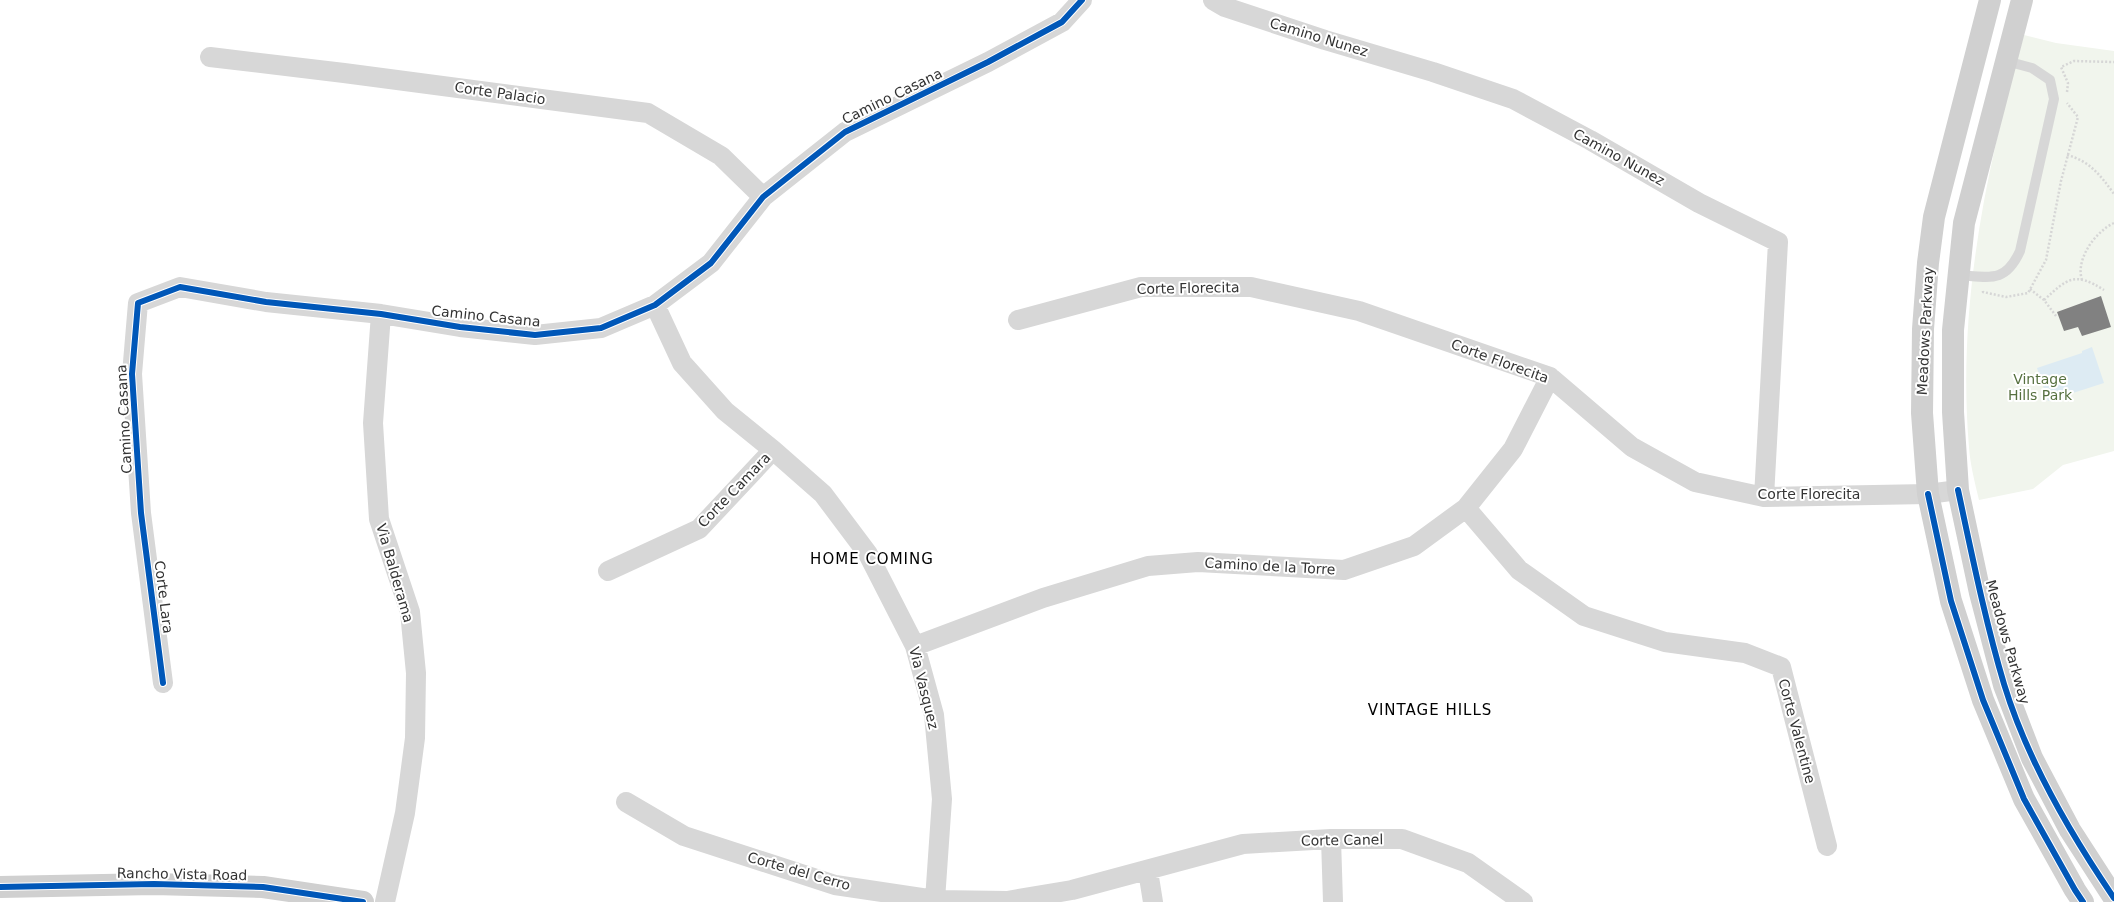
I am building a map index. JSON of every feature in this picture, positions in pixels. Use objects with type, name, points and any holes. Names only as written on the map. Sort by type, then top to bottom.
[{"type":"main road","name":"Meadows Parkway","points":[[1990,0],[1934,217],[1930,248],[1923,329],[1922,398],[1928,494],[1951,601],[1983,700],[2024,799],[2074,890],[2083,902]]},
{"type":"main road","name":"Meadows Parkway","points":[[2022,0],[1964,222],[1953,330],[1953,412],[1958,490],[1980,593],[2004,685],[2032,758],[2070,830],[2114,898]]},
{"type":"main road","name":"Rancho Vista Road","points":[[0,887],[154,884],[263,887],[363,902]]},
{"type":"street","name":"Camino Casana","points":[[141,513],[132,374],[138,303],[180,287],[266,302],[381,314],[460,327],[535,335],[601,328],[655,305],[711,263],[762,197],[845,132],[988,62],[1062,22],[1082,0]]},
{"type":"street","name":"Camino Nunez","points":[[1213,0],[1225,7],[1325,40],[1433,72],[1514,99],[1590,140],[1700,203],[1778,242],[1764,497]]},
{"type":"street","name":"Corte Palacio","points":[[210,57],[344,72],[648,113],[721,156],[762,197]]},
{"type":"street","name":"Corte Florecita","points":[[1018,320],[1141,286],[1251,287],[1359,311],[1550,377],[1632,447],[1695,482],[1764,497],[1928,494],[1958,490]]},
{"type":"street","name":"Via Vasquez","points":[[655,305],[682,363],[725,411],[773,450],[823,494],[868,554],[915,646],[934,715],[942,799],[935,900]]},
{"type":"street","name":"Via Balderama","points":[[381,314],[373,423],[379,519],[410,612],[416,674],[415,738],[405,813],[385,902]]},
{"type":"street","name":"Camino de la Torre","points":[[915,646],[1043,598],[1148,566],[1198,562],[1344,570],[1414,546],[1466,508],[1513,449],[1550,377]]},
{"type":"street","name":"Corte Camara","points":[[608,571],[699,529],[773,450]]},
{"type":"street","name":"Corte Valentine","points":[[1466,508],[1519,570],[1584,616],[1665,642],[1745,653],[1781,667],[1827,846]]},
{"type":"street","name":"Corte Lara","points":[[141,513],[163,683]]},
{"type":"street","name":"Corte del Cerro","points":[[626,802],[684,836],[835,885],[935,900],[1007,902],[1072,890],[1148,871]]},
{"type":"street","name":"Corte Canel","points":[[1148,871],[1244,844],[1331,839],[1402,840],[1468,863],[1523,902]]},
{"type":"street","points":[[1331,839],[1333,902]]},
{"type":"street","points":[[1148,871],[1153,902]]},
{"type":"lane","points":[[1958,275],[1997,277],[2013,266],[2020,251],[2054,99],[2050,80],[2032,68],[2006,61]]},
{"type":"path","points":[[2067,95],[2068,83],[2061,67],[2074,61],[2114,62]]},
{"type":"path","points":[[1980,276],[1983,292],[2006,297],[2028,293],[2046,260],[2067,155],[2078,117],[2066,101]]},
{"type":"path","points":[[2067,155],[2082,160],[2094,168],[2114,194]]},
{"type":"path","points":[[2082,280],[2080,273],[2083,259],[2089,245],[2114,222]]},
{"type":"path","points":[[2044,300],[2062,283],[2082,280],[2094,283],[2104,290]]},
{"type":"path","points":[[2030,289],[2044,300],[2056,316]]},
{"type":"green space","name":"Vintage Hills Park","points":[[2024,35],[2056,43],[2114,51],[2114,451],[2063,465],[2033,489],[1979,500],[1970,453],[1966,395],[1967,342],[1971,290],[1987,187],[2010,85]]},
{"type":"shaded area","points":[[2092,347],[2104,383],[2048,401],[2037,368],[2082,353],[2082,351]]},
{"type":"building","points":[[2101,296],[2111,327],[2082,336],[2078,327],[2064,331],[2057,312]]},
{"type":"cycle path","points":[[163,683],[141,513],[132,374],[138,303],[180,287],[266,302],[381,314],[460,327],[535,335],[601,328],[655,305],[711,263],[763,197],[845,132],[988,62],[1062,22],[1082,0]]},
{"type":"cycle path","points":[[1958,490],[1991,636],[2013,712],[2037,768],[2065,821],[2114,898]]},
{"type":"cycle path","points":[[1928,494],[1951,601],[1983,700],[2024,799],[2083,902]]},
{"type":"cycle path","points":[[0,887],[154,884],[263,887],[363,902]]},
{"type":"district","name":"HOME COMING","points":[[872,559]]},
{"type":"district","name":"VINTAGE HILLS","points":[[1430,710]]}]
